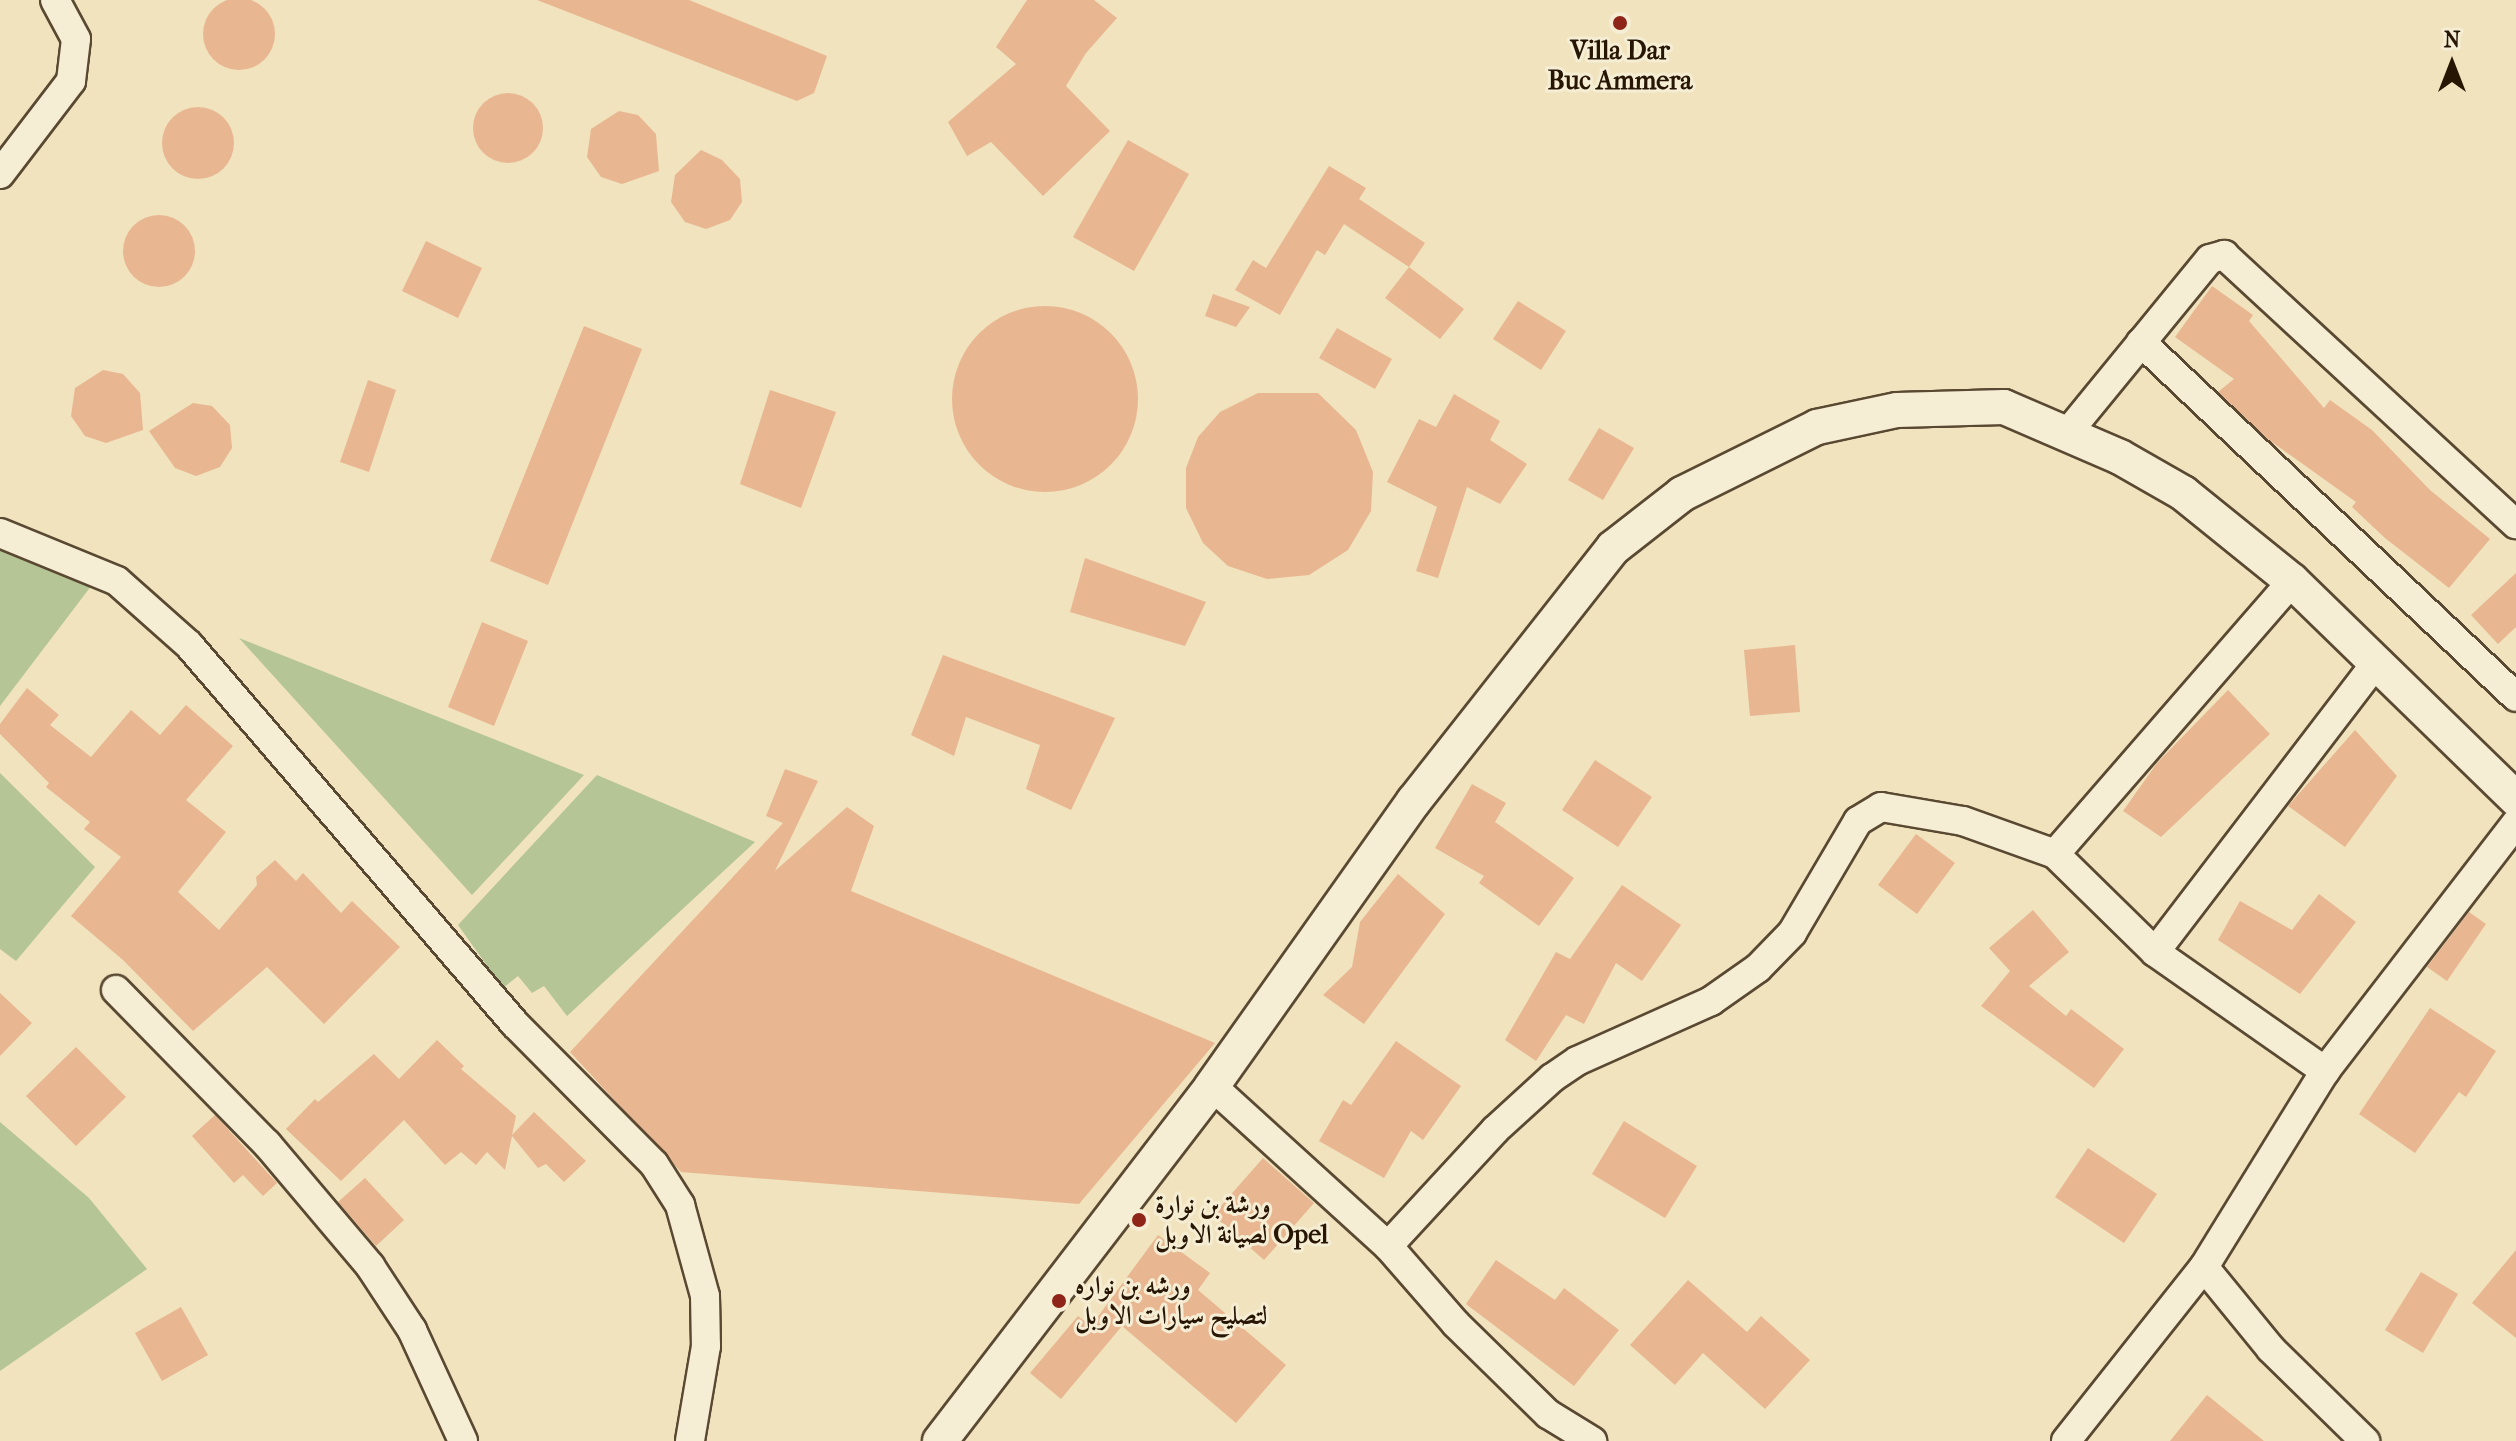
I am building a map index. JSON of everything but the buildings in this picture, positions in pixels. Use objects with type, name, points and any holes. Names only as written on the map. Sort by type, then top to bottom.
[{"type":"street","points":[[0,174],[71,81],[76,39],[55,0]]},
{"type":"street","points":[[2069,431],[2210,259],[2224,255],[2516,524]]},
{"type":"street","points":[[2141,342],[2516,697]]},
{"type":"street","points":[[940,1441],[1212,1086],[1414,801],[1613,548],[1646,518],[1744,460],[1817,427],[1897,410],[2004,407],[2069,431],[2183,493],[2292,581],[2516,799]]},
{"type":"street","points":[[0,533],[104,573],[189,645],[515,1024],[654,1164],[680,1205],[705,1296],[706,1346],[690,1441]]},
{"type":"street","points":[[2055,854],[2292,581]]},
{"type":"street","points":[[2155,952],[2376,663]]},
{"type":"street","points":[[1388,1246],[1495,1130],[1552,1078],[1577,1061],[1656,1030],[1711,1001],[1758,968],[1792,933],[1850,833],[1869,813],[1896,806],[1918,810],[2055,854],[2155,952],[2325,1071]]},
{"type":"street","points":[[2066,1441],[2204,1267],[2325,1071],[2516,823]]},
{"type":"street","points":[[116,990],[267,1144],[370,1266],[412,1330],[463,1441]]},
{"type":"street","points":[[1212,1086],[1388,1246],[1545,1428],[1592,1441]]},
{"type":"street","points":[[2204,1267],[2271,1349],[2365,1441]]},
{"type":"green space","points":[[0,538],[98,577],[0,706]]},
{"type":"green space","points":[[239,638],[584,775],[472,895]]},
{"type":"green space","points":[[0,773],[95,867],[16,961],[0,949]]},
{"type":"green space","points":[[597,775],[755,842],[567,1016],[544,986],[532,993],[518,976],[503,988],[458,925]]},
{"type":"green space","points":[[0,1122],[89,1198],[147,1269],[0,1371]]},
{"type":"place","name":"Villa Dar Buc Ammera","points":[[1620,23]]},
{"type":"place","name":"ورشة بن نوارة لصيانة الاوبل Opel","points":[[1139,1220]]},
{"type":"place","name":"ورشه بن نواره لتصليح سيارات الاوبل","points":[[1059,1301]]}]
